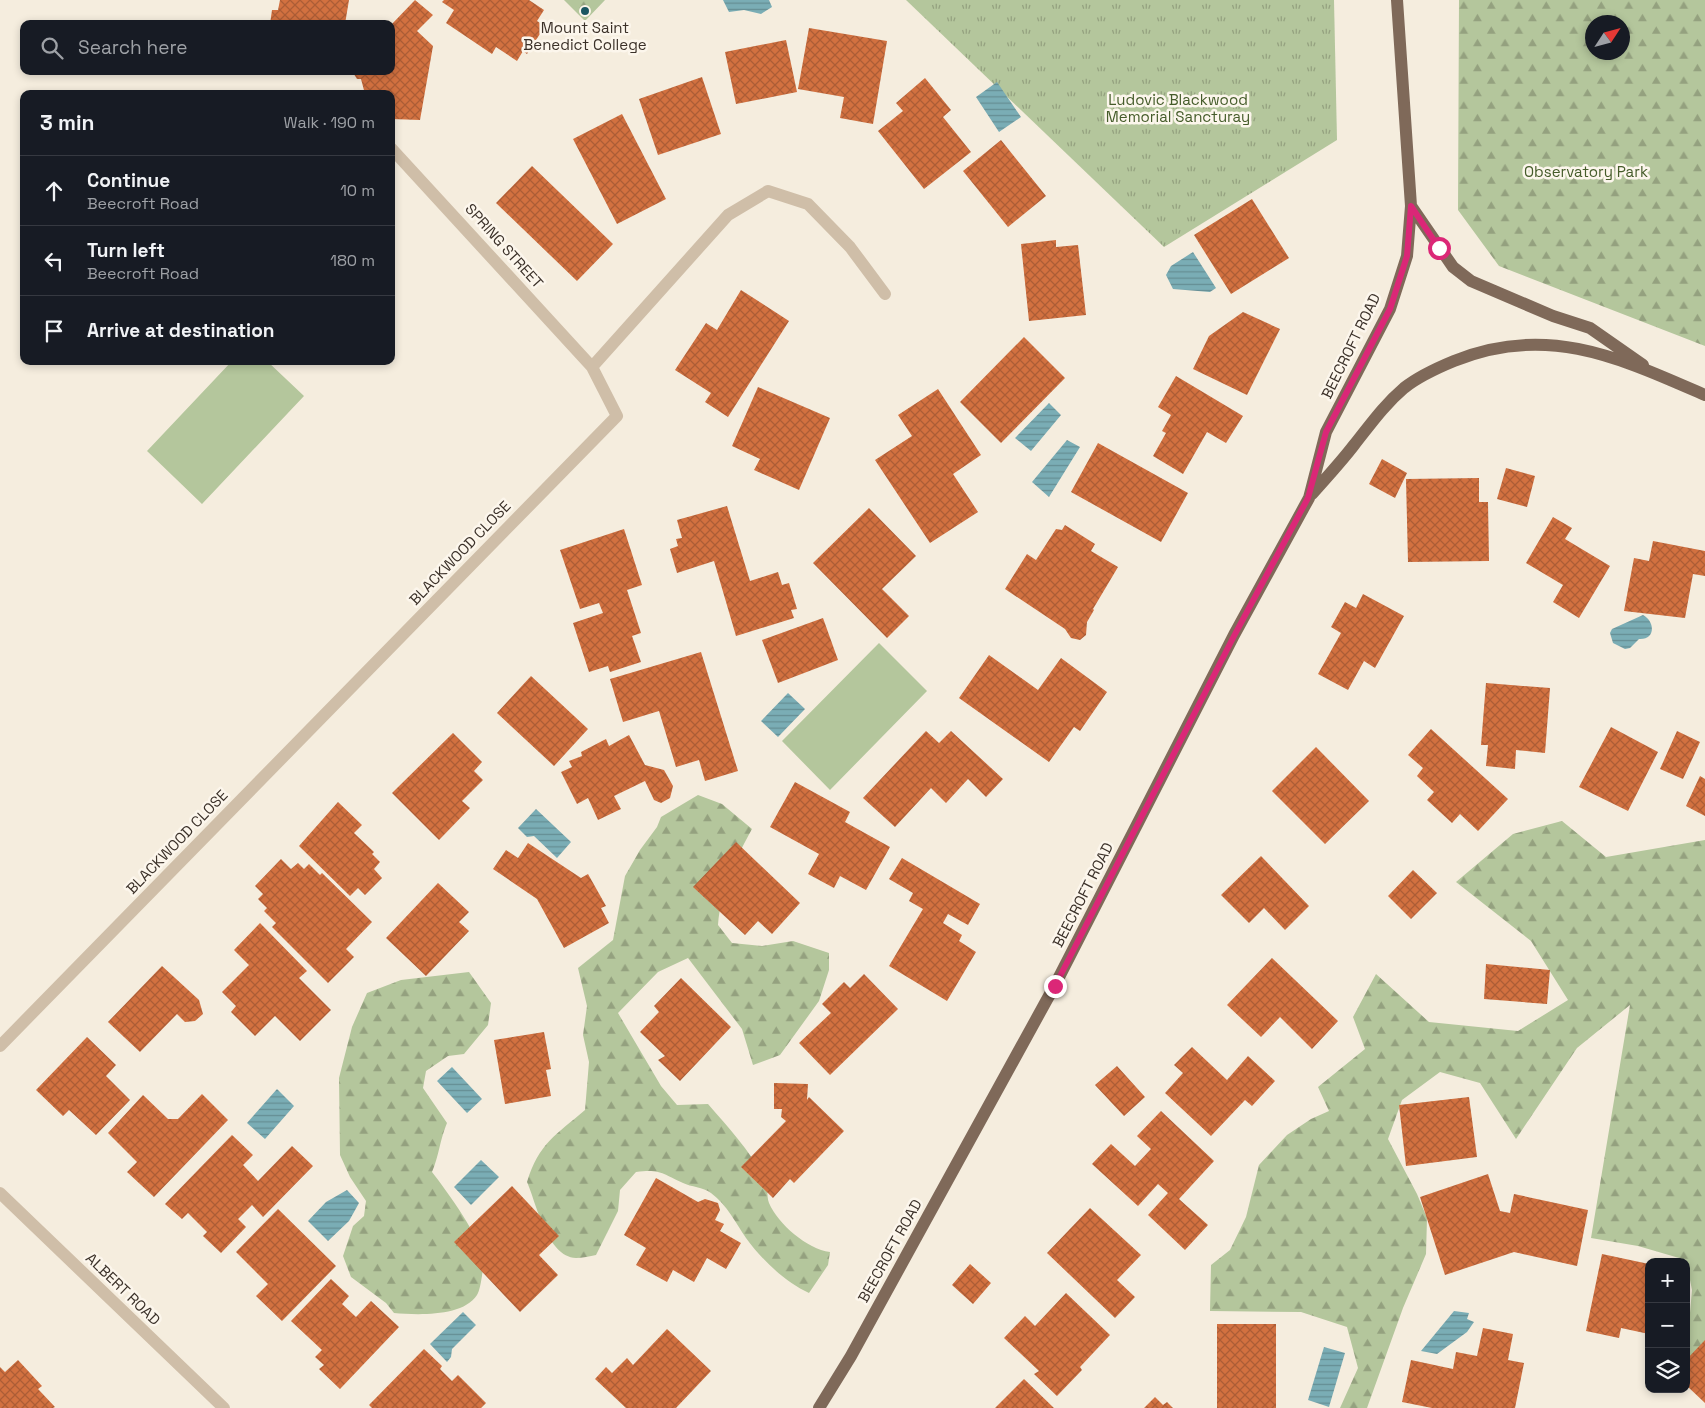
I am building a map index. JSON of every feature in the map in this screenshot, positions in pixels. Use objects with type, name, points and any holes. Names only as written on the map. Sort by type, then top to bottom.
[{"type":"main road","name":"BEECROFT ROAD","points":[[1308,498],[1326,432],[1390,309],[1407,256],[1411,206],[1397,0]]},
{"type":"main road","name":"BEECROFT ROAD","points":[[1411,206],[1453,267],[1471,281],[1554,316],[1590,328],[1655,374]]},
{"type":"main road","name":"BEECROFT ROAD","points":[[819,1408],[851,1356],[1055,986],[1234,636],[1308,498],[1377,414],[1405,387],[1432,370],[1496,347],[1530,342],[1583,348],[1655,374],[1705,395]]},
{"type":"street","name":"SPRING STREET","points":[[395,152],[592,367]]},
{"type":"street","points":[[592,367],[728,215],[768,191],[808,204],[850,247],[885,294]]},
{"type":"street","name":"BLACKWOOD CLOSE","points":[[0,1046],[617,416],[592,367]]},
{"type":"street","name":"ALBERT ROAD","points":[[0,1193],[224,1408]]},
{"type":"green space","name":"Mount Saint Benedict College","points":[[564,0],[605,0],[585,21]]},
{"type":"green space","name":"Ludovic Blackwood Memorial Sancturay","points":[[906,0],[1334,0],[1337,140],[1164,247]]},
{"type":"green space","name":"Observatory Park","points":[[1459,0],[1705,0],[1705,346],[1499,266],[1458,210]]},
{"type":"green space","points":[[228,365],[271,365],[304,396],[202,504],[147,451]]},
{"type":"green space","points":[[879,643],[927,691],[830,790],[782,741]]},
{"type":"green space","points":[[698,795],[722,804],[752,829],[730,875],[722,899],[718,925],[732,943],[762,946],[793,941],[829,953],[829,970],[819,1001],[780,1055],[753,1065],[742,1029],[688,958],[658,972],[618,1013],[661,1086],[677,1105],[708,1104],[752,1157],[766,1180],[769,1203],[779,1219],[803,1241],[821,1250],[830,1252],[828,1265],[809,1293],[791,1283],[767,1262],[746,1238],[722,1203],[704,1189],[660,1173],[650,1171],[636,1172],[620,1190],[618,1211],[596,1255],[576,1258],[566,1255],[557,1249],[550,1239],[527,1182],[543,1149],[557,1133],[585,1110],[589,1062],[583,1035],[587,1006],[578,968],[613,940],[625,876],[640,850],[657,827],[661,817]]},
{"type":"green space","points":[[1562,821],[1606,857],[1705,840],[1705,1370],[1690,1361],[1692,1290],[1690,1258],[1679,1258],[1638,1246],[1591,1238],[1630,1005],[1577,1048],[1516,1139],[1480,1083],[1440,1072],[1402,1100],[1388,1139],[1417,1194],[1427,1218],[1426,1254],[1403,1308],[1367,1408],[1340,1408],[1358,1368],[1347,1327],[1301,1312],[1210,1311],[1211,1265],[1230,1250],[1246,1217],[1259,1165],[1287,1135],[1311,1119],[1329,1111],[1318,1087],[1365,1049],[1353,1017],[1376,974],[1429,1022],[1518,1031],[1568,1000],[1531,941],[1456,882],[1513,834]]},
{"type":"green space","points":[[469,972],[491,1003],[488,1025],[464,1054],[448,1056],[426,1071],[423,1088],[447,1123],[432,1172],[462,1215],[482,1252],[484,1263],[479,1291],[470,1302],[451,1311],[427,1314],[394,1313],[386,1303],[351,1277],[343,1256],[353,1226],[364,1216],[366,1201],[350,1177],[340,1155],[339,1078],[352,1027],[367,993],[401,980]]},
{"type":"water","points":[[723,0],[769,0],[772,7],[761,14],[744,10],[729,12]]},
{"type":"water","points":[[997,82],[1021,117],[999,132],[976,97]]},
{"type":"water","points":[[1193,252],[1216,288],[1210,292],[1173,289],[1166,275],[1171,266]]},
{"type":"water","points":[[1049,403],[1061,415],[1031,451],[1015,438]]},
{"type":"water","points":[[1067,440],[1080,447],[1049,497],[1032,482]]},
{"type":"water","points":[[1643,615],[1650,621],[1651,625],[1652,630],[1648,637],[1639,639],[1630,648],[1625,649],[1613,643],[1610,633],[1612,629]]},
{"type":"water","points":[[788,693],[805,709],[778,737],[761,721]]},
{"type":"water","points":[[536,809],[571,842],[557,858],[534,836],[527,837],[518,828]]},
{"type":"water","points":[[452,1067],[482,1099],[467,1113],[437,1081]]},
{"type":"water","points":[[277,1089],[294,1106],[265,1139],[247,1123]]},
{"type":"water","points":[[481,1160],[499,1177],[471,1205],[454,1187]]},
{"type":"water","points":[[347,1190],[359,1203],[349,1221],[328,1241],[308,1221],[326,1202]]},
{"type":"water","points":[[1454,1311],[1469,1313],[1467,1319],[1474,1322],[1467,1332],[1437,1354],[1421,1351]]},
{"type":"water","points":[[463,1312],[476,1325],[452,1349],[451,1357],[447,1362],[430,1344]]},
{"type":"water","points":[[1324,1347],[1345,1353],[1329,1407],[1308,1400]]},
{"type":"building","points":[[280,0],[349,0],[346,20],[271,20],[272,10],[278,10]]},
{"type":"building","points":[[415,0],[433,15],[417,31],[433,46],[420,120],[395,119],[395,90],[364,90],[361,79],[357,79],[354,75],[395,75],[395,21]]},
{"type":"building","points":[[444,0],[529,0],[544,10],[537,21],[545,26],[527,54],[523,51],[517,61],[496,47],[492,54],[446,23],[454,10],[442,2]]},
{"type":"building","points":[[809,28],[887,41],[873,124],[840,118],[844,97],[798,89]]},
{"type":"building","points":[[786,40],[797,92],[736,104],[725,52]]},
{"type":"building","points":[[702,77],[721,134],[658,155],[639,99]]},
{"type":"building","points":[[925,78],[951,110],[943,117],[971,152],[924,189],[878,131],[903,111],[896,103]]},
{"type":"building","points":[[622,114],[666,199],[617,224],[573,139]]},
{"type":"building","points":[[1001,140],[1046,196],[1008,227],[963,171]]},
{"type":"building","points":[[532,166],[613,244],[577,281],[496,203]]},
{"type":"building","points":[[1252,199],[1289,258],[1231,294],[1194,235]]},
{"type":"building","points":[[1056,240],[1056,247],[1078,245],[1086,315],[1029,321],[1021,244]]},
{"type":"building","points":[[741,290],[789,321],[728,417],[705,402],[711,393],[675,370],[706,323],[717,330]]},
{"type":"building","points":[[1243,312],[1280,329],[1247,395],[1193,369],[1209,336]]},
{"type":"building","points":[[1024,337],[1065,378],[1001,443],[960,402]]},
{"type":"building","points":[[1176,376],[1243,416],[1226,443],[1207,432],[1183,474],[1153,456],[1166,433],[1162,431],[1171,415],[1158,407]]},
{"type":"building","points":[[758,387],[830,418],[799,490],[754,470],[760,459],[732,446]]},
{"type":"building","points":[[938,389],[981,455],[953,474],[978,512],[930,543],[875,460],[912,436],[898,415]]},
{"type":"building","points":[[1098,443],[1188,493],[1161,542],[1071,492]]},
{"type":"building","points":[[1382,459],[1407,473],[1395,498],[1369,484]]},
{"type":"building","points":[[1506,468],[1535,476],[1527,507],[1497,499]]},
{"type":"building","points":[[1479,478],[1479,502],[1488,502],[1489,561],[1408,562],[1406,479]]},
{"type":"building","points":[[727,506],[750,581],[778,572],[782,585],[789,583],[797,609],[791,610],[794,618],[736,636],[714,561],[677,573],[670,549],[678,546],[676,539],[682,538],[677,520]]},
{"type":"building","points":[[869,508],[916,556],[882,589],[909,616],[887,638],[813,563]]},
{"type":"building","points":[[1553,517],[1572,528],[1565,539],[1610,566],[1579,618],[1553,602],[1563,585],[1526,563]]},
{"type":"building","points":[[1065,525],[1095,544],[1091,551],[1118,567],[1093,609],[1087,622],[1086,635],[1080,640],[1071,638],[1065,629],[1005,589],[1027,554],[1036,560],[1056,529],[1062,530]]},
{"type":"building","points":[[624,529],[642,585],[627,590],[641,633],[632,636],[641,662],[610,672],[608,666],[589,672],[573,623],[603,613],[599,603],[580,609],[560,550]]},
{"type":"building","points":[[1653,541],[1705,551],[1705,576],[1693,574],[1685,618],[1624,611],[1634,558],[1649,561]]},
{"type":"building","points":[[1363,594],[1404,616],[1375,668],[1364,661],[1348,690],[1318,674],[1341,633],[1331,627],[1345,602],[1356,608]]},
{"type":"building","points":[[823,618],[838,660],[778,683],[762,640]]},
{"type":"building","points":[[701,652],[738,771],[705,781],[699,760],[676,767],[659,711],[623,722],[610,679]]},
{"type":"building","points":[[989,655],[1038,690],[1061,658],[1107,692],[1080,731],[1074,727],[1049,762],[959,698]]},
{"type":"building","points":[[531,676],[588,729],[554,766],[497,713]]},
{"type":"building","points":[[1486,683],[1550,688],[1545,753],[1516,750],[1515,769],[1486,766],[1488,745],[1481,745]]},
{"type":"building","points":[[1611,727],[1658,752],[1628,811],[1579,787]]},
{"type":"building","points":[[1431,729],[1508,799],[1478,831],[1460,814],[1452,823],[1427,800],[1434,792],[1417,776],[1423,768],[1408,755]]},
{"type":"building","points":[[926,731],[939,743],[951,731],[1003,779],[986,797],[968,779],[946,803],[931,788],[895,827],[863,798]]},
{"type":"building","points":[[1677,731],[1700,742],[1683,779],[1660,769]]},
{"type":"building","points":[[453,733],[482,762],[474,771],[483,780],[462,801],[470,808],[439,840],[392,793]]},
{"type":"building","points":[[629,735],[645,765],[664,770],[673,786],[670,798],[661,803],[654,800],[645,781],[614,796],[621,809],[598,820],[588,798],[577,804],[561,772],[572,767],[569,761],[582,756],[581,752],[606,739],[609,746]]},
{"type":"building","points":[[1316,747],[1369,801],[1325,844],[1272,791]]},
{"type":"building","points":[[1700,776],[1705,779],[1705,816],[1686,806]]},
{"type":"building","points":[[795,782],[850,812],[845,822],[890,847],[866,890],[840,876],[834,888],[808,874],[819,854],[770,827]]},
{"type":"building","points":[[338,802],[362,825],[354,833],[374,852],[372,854],[380,862],[374,869],[382,878],[365,895],[358,888],[350,896],[299,846]]},
{"type":"building","points":[[736,842],[800,903],[772,934],[758,921],[745,935],[693,887]]},
{"type":"building","points":[[528,843],[581,878],[588,874],[606,906],[601,908],[609,923],[564,948],[537,899],[493,869],[506,850],[518,858]]},
{"type":"building","points":[[1261,856],[1309,906],[1285,930],[1264,908],[1249,923],[1221,895]]},
{"type":"building","points":[[902,858],[980,904],[968,925],[948,914],[943,923],[962,935],[959,941],[976,952],[947,1001],[889,966],[923,909],[909,901],[913,893],[889,879]]},
{"type":"building","points":[[281,859],[291,869],[298,863],[304,869],[309,864],[320,875],[322,873],[372,922],[346,949],[354,957],[328,983],[272,927],[276,923],[264,911],[267,908],[258,899],[263,894],[255,886]]},
{"type":"building","points":[[1413,870],[1437,893],[1411,919],[1388,896]]},
{"type":"building","points":[[438,883],[469,912],[459,922],[469,931],[426,976],[386,938]]},
{"type":"building","points":[[260,923],[307,971],[299,978],[331,1010],[300,1041],[275,1016],[255,1036],[231,1012],[236,1006],[222,992],[249,965],[234,950]]},
{"type":"building","points":[[1272,958],[1338,1021],[1312,1049],[1280,1017],[1261,1037],[1227,1005]]},
{"type":"building","points":[[1486,964],[1550,970],[1547,1004],[1484,999]]},
{"type":"building","points":[[162,966],[199,1000],[203,1014],[195,1021],[185,1022],[177,1014],[140,1052],[108,1022]]},
{"type":"building","points":[[864,974],[898,1009],[830,1075],[799,1043],[831,1013],[822,1004],[844,982],[850,988]]},
{"type":"building","points":[[681,978],[731,1027],[680,1081],[658,1060],[665,1056],[640,1032],[659,1012],[654,1006]]},
{"type":"building","points":[[544,1032],[551,1069],[546,1070],[551,1096],[505,1104],[494,1040]]},
{"type":"building","points":[[87,1037],[116,1065],[106,1076],[130,1100],[96,1135],[69,1110],[63,1116],[36,1090]]},
{"type":"building","points":[[1192,1047],[1227,1080],[1248,1056],[1275,1081],[1252,1106],[1245,1100],[1211,1136],[1165,1093],[1183,1073],[1174,1065]]},
{"type":"building","points":[[1117,1066],[1145,1097],[1124,1116],[1095,1085]]},
{"type":"building","points":[[774,1083],[808,1084],[807,1100],[809,1097],[844,1131],[794,1183],[790,1179],[773,1198],[741,1167],[786,1121],[781,1117],[782,1109],[774,1109]]},
{"type":"building","points":[[202,1094],[228,1120],[154,1197],[127,1172],[137,1162],[108,1133],[143,1095],[168,1119],[178,1119]]},
{"type":"building","points":[[1469,1097],[1477,1157],[1406,1166],[1399,1105]]},
{"type":"building","points":[[1161,1111],[1214,1161],[1179,1199],[1208,1225],[1185,1250],[1148,1215],[1168,1193],[1158,1184],[1138,1206],[1092,1164],[1111,1144],[1135,1166],[1151,1149],[1137,1136]]},
{"type":"building","points":[[232,1135],[253,1155],[243,1165],[258,1181],[292,1146],[313,1166],[263,1217],[252,1205],[238,1219],[246,1227],[221,1253],[203,1236],[207,1232],[188,1213],[182,1219],[165,1204]]},
{"type":"building","points":[[1488,1174],[1500,1211],[1510,1213],[1514,1194],[1588,1210],[1577,1266],[1514,1252],[1445,1275],[1420,1197]]},
{"type":"building","points":[[656,1178],[698,1202],[705,1199],[718,1203],[720,1210],[715,1220],[724,1224],[720,1231],[741,1243],[726,1269],[707,1258],[694,1282],[673,1270],[667,1282],[636,1265],[646,1248],[624,1235]]},
{"type":"building","points":[[512,1186],[559,1236],[539,1255],[558,1275],[520,1312],[454,1242]]},
{"type":"building","points":[[1090,1208],[1141,1255],[1117,1280],[1135,1297],[1115,1318],[1047,1253]]},
{"type":"building","points":[[278,1209],[336,1266],[282,1321],[256,1296],[268,1284],[236,1252]]},
{"type":"building","points":[[1602,1254],[1645,1263],[1645,1333],[1621,1328],[1619,1338],[1586,1331]]},
{"type":"building","points":[[970,1264],[991,1283],[973,1304],[952,1285]]},
{"type":"building","points":[[331,1279],[349,1296],[342,1304],[356,1317],[371,1301],[399,1327],[340,1389],[319,1369],[324,1365],[315,1357],[322,1350],[291,1321]]},
{"type":"building","points":[[1066,1293],[1110,1335],[1080,1367],[1082,1370],[1057,1396],[1034,1374],[1039,1371],[1004,1338],[1025,1316],[1035,1326]]},
{"type":"building","points":[[1217,1324],[1276,1324],[1276,1408],[1217,1408]]},
{"type":"building","points":[[1483,1328],[1513,1334],[1508,1360],[1524,1363],[1515,1408],[1432,1408],[1402,1402],[1411,1360],[1453,1369],[1456,1352],[1477,1356]]},
{"type":"building","points":[[667,1329],[711,1371],[676,1408],[626,1408],[595,1379],[606,1367],[612,1373],[627,1358],[633,1365]]},
{"type":"building","points":[[1705,1340],[1705,1403],[1690,1389],[1690,1356]]},
{"type":"building","points":[[424,1349],[442,1366],[440,1369],[452,1381],[458,1375],[486,1403],[481,1408],[372,1408],[369,1405]]},
{"type":"building","points":[[18,1360],[42,1386],[38,1389],[55,1407],[0,1408],[0,1367],[5,1372]]},
{"type":"building","points":[[1024,1379],[1054,1408],[995,1408]]},
{"type":"building","points":[[1155,1397],[1163,1405],[1167,1402],[1173,1408],[1144,1408]]},
{"type":"place","name":"Mount Saint Benedict College","points":[[585,11]]},
{"type":"route","points":[[1055,986],[1234,636],[1308,498],[1326,432],[1390,309],[1407,256],[1411,206],[1439,248]]}]
